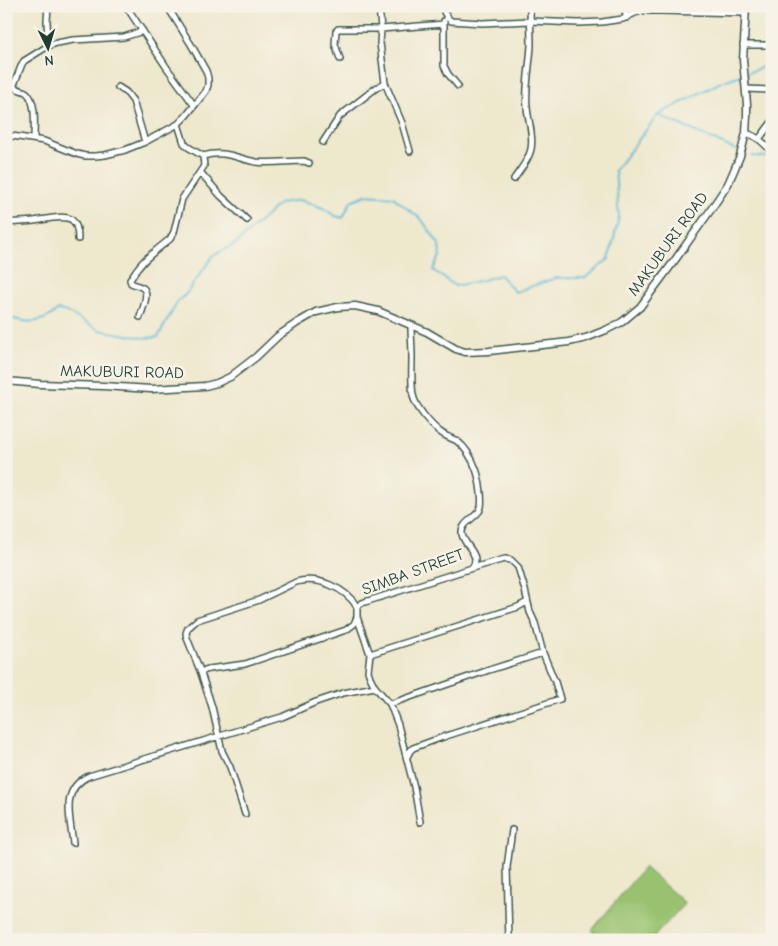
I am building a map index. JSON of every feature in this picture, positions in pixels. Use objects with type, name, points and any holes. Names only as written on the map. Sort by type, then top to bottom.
[{"type":"street","points":[[48,6],[48,46]]},
{"type":"street","points":[[126,6],[194,105]]},
{"type":"street","points":[[6,135],[44,141],[77,154],[95,156],[117,153],[145,142],[178,124],[206,91],[208,85],[206,71],[167,6]]},
{"type":"street","points":[[379,6],[380,43],[385,83],[402,124],[410,151]]},
{"type":"street","points":[[514,179],[531,152],[532,143],[527,107],[531,44],[530,6]]},
{"type":"street","points":[[626,6],[626,18]]},
{"type":"street","points":[[444,9],[451,21],[586,23],[617,21],[642,11],[746,10]]},
{"type":"street","points":[[444,9],[444,66],[458,86]]},
{"type":"street","name":"MAKUBURI ROAD","points":[[6,381],[151,389],[205,386],[230,378],[278,336],[297,323],[316,312],[338,307],[355,306],[378,311],[427,332],[465,352],[569,342],[586,338],[622,322],[640,307],[681,252],[728,184],[740,156],[746,133],[747,104],[743,45],[746,10]]},
{"type":"street","points":[[340,59],[335,44],[337,30],[444,24]]},
{"type":"street","points":[[34,139],[33,102],[26,92],[14,87],[24,61],[48,46],[57,43],[73,40],[124,37],[143,31]]},
{"type":"street","points":[[743,45],[772,45]]},
{"type":"street","points":[[322,142],[340,116],[385,83]]},
{"type":"street","points":[[118,87],[126,92],[132,101],[145,142]]},
{"type":"street","points":[[746,89],[772,90]]},
{"type":"street","points":[[759,139],[772,122]]},
{"type":"street","points":[[178,124],[184,143],[188,148],[203,156],[213,153],[226,154],[257,162],[304,161],[309,163]]},
{"type":"street","points":[[746,133],[766,144],[772,153]]},
{"type":"street","points":[[140,316],[145,300],[145,291],[130,280],[146,258],[172,236],[182,199],[204,166],[203,156]]},
{"type":"street","points":[[200,172],[221,196],[247,220]]},
{"type":"street","points":[[6,222],[54,218],[68,219],[72,220],[75,224],[78,239]]},
{"type":"street","name":"SIMBA STREET","points":[[411,326],[411,371],[413,395],[417,406],[441,434],[461,444],[468,451],[476,469],[481,500],[480,510],[465,524],[462,530],[462,536],[476,557],[475,565],[472,568],[362,603],[357,607],[357,617],[370,654],[368,671],[376,687],[390,704],[398,725],[414,787],[420,822]]},
{"type":"street","points":[[407,760],[408,754],[413,748],[560,699],[543,653],[518,567],[511,560],[505,559],[472,568]]},
{"type":"street","points":[[245,814],[230,767],[222,751],[212,707],[201,673],[187,638],[188,628],[197,620],[259,600],[303,580],[321,582],[342,590],[357,607]]},
{"type":"street","points":[[370,654],[518,607],[527,602]]},
{"type":"street","points":[[201,673],[209,669],[245,664],[346,630],[354,624],[357,617]]},
{"type":"street","points":[[390,704],[543,653]]},
{"type":"street","points":[[73,843],[69,816],[69,799],[71,791],[82,779],[282,717],[316,702],[343,693],[376,687]]},
{"type":"street","points":[[509,940],[507,867],[512,830]]},
{"type":"green space","points":[[644,867],[685,903],[651,940],[603,940],[592,930]]},
{"type":"waterway","points":[[6,318],[28,322],[37,321],[51,316],[58,310],[67,312],[99,330],[144,338],[158,337],[178,301],[186,294],[213,256],[237,243],[280,203],[301,200],[343,218],[351,201],[366,195],[393,197],[422,220],[439,244],[440,256],[433,270],[455,286],[500,275],[515,292],[556,278],[585,278],[609,259],[619,217],[615,170],[658,115],[721,82],[772,64]]},
{"type":"waterway","points":[[658,115],[736,150]]},
{"type":"waterway","points":[[752,156],[772,157]]}]
